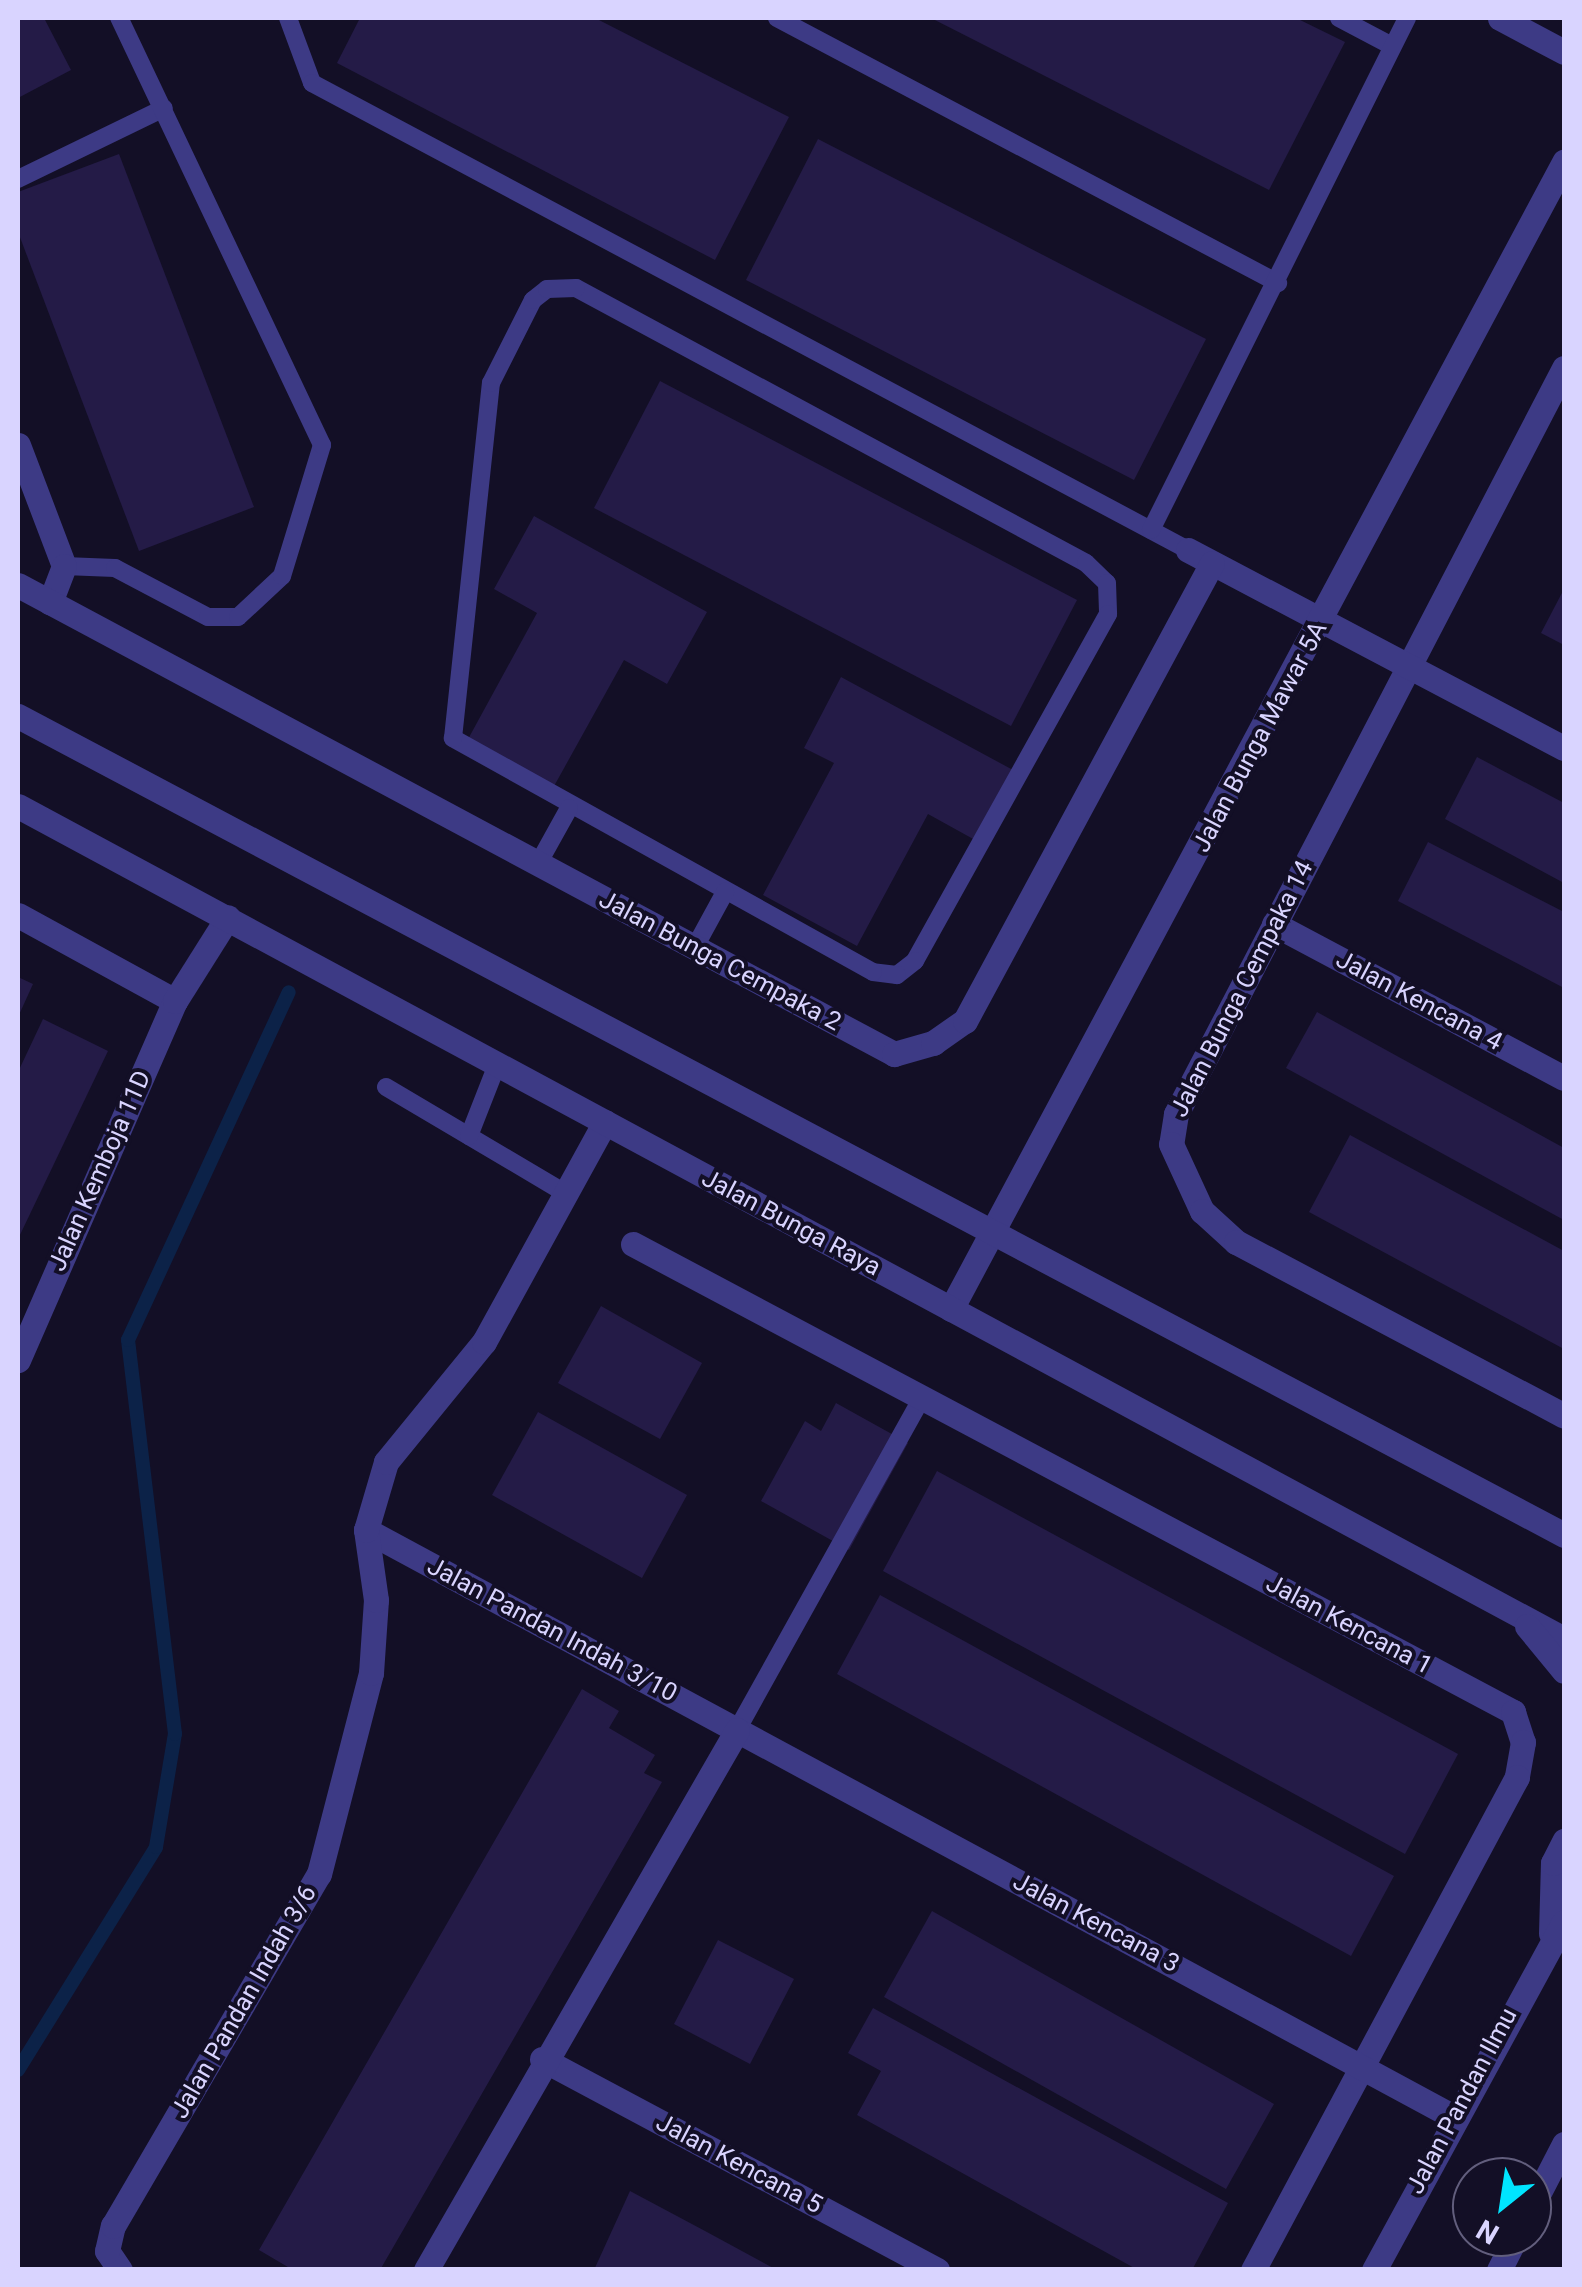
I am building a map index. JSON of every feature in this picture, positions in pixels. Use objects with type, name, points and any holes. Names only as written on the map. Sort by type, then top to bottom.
[{"type":"street","points":[[1500,18],[1564,52]]},
{"type":"street","name":"Jalan Bunga Mawar 5A","points":[[951,1309],[1564,162]]},
{"type":"street","name":"Jalan Bunga Cempaka 14","points":[[1564,368],[1556,402],[1407,665],[1176,1114],[1178,1172],[1236,1242],[1564,1416]]},
{"type":"street","points":[[18,445],[64,566],[50,602]]},
{"type":"street","points":[[1188,550],[1564,748]]},
{"type":"street","name":"Jalan Bunga Cempaka 2","points":[[18,585],[894,1054],[965,1020],[1212,563]]},
{"type":"street","points":[[18,716],[1564,1535]]},
{"type":"street","name":"Jalan Bunga Raya","points":[[18,806],[222,926],[498,1062],[1564,1639]]},
{"type":"street","points":[[18,915],[180,992]]},
{"type":"street","name":"Jalan Kencana 4","points":[[1274,924],[1564,1078]]},
{"type":"street","name":"Jalan Kemboja 11D","points":[[18,1360],[180,992],[222,926]]},
{"type":"street","points":[[366,1530],[386,1462],[484,1342],[605,1122]]},
{"type":"street","name":"Jalan Kencana 1","points":[[633,1244],[1513,1712],[1524,1742],[1517,1777],[1253,2270]]},
{"type":"street","name":"Jalan Pandan Indah 3/10","points":[[366,1530],[737,1730]]},
{"type":"street","name":"Jalan Pandan Indah 3/6","points":[[120,2270],[107,2251],[113,2226],[320,1874],[370,1673],[376,1600],[366,1530]]},
{"type":"street","points":[[1517,1614],[1564,1671]]},
{"type":"street","points":[[426,2270],[542,2059],[737,1730]]},
{"type":"street","name":"Jalan Kencana 3","points":[[737,1730],[1454,2117]]},
{"type":"street","name":"Jalan Pandan Ilmu","points":[[1374,2270],[1558,1928],[1552,1864],[1564,1841]]},
{"type":"street","name":"Jalan Kencana 5","points":[[542,2059],[937,2270]]},
{"type":"street","points":[[1552,2167],[1564,2144]]},
{"type":"lane","points":[[64,566],[116,568],[208,617],[238,617],[282,576],[322,445],[118,18]]},
{"type":"lane","points":[[288,18],[312,83],[1188,550]]},
{"type":"lane","points":[[777,18],[1278,284]]},
{"type":"lane","points":[[1340,18],[1392,46]]},
{"type":"lane","points":[[1152,530],[1278,284],[1406,18]]},
{"type":"lane","points":[[18,179],[164,108]]},
{"type":"lane","points":[[547,288],[576,288],[1106,583],[1108,614],[906,968],[873,972],[725,892],[468,753],[453,738],[450,716],[491,383],[533,300],[547,288]]},
{"type":"lane","points":[[538,864],[569,808]]},
{"type":"lane","points":[[694,947],[725,892]]},
{"type":"lane","points":[[469,1136],[498,1062]]},
{"type":"lane","points":[[386,1087],[564,1192]]},
{"type":"lane","points":[[737,1730],[921,1399]]},
{"type":"building","points":[[18,18],[44,18],[71,70],[18,98]]},
{"type":"building","points":[[360,18],[595,18],[789,117],[715,260],[337,63]]},
{"type":"building","points":[[931,18],[1296,18],[1345,42],[1269,190]]},
{"type":"building","points":[[818,139],[1206,339],[1134,480],[746,280]]},
{"type":"building","points":[[119,154],[254,507],[139,551],[18,232],[18,192]]},
{"type":"building","points":[[660,381],[1077,600],[1011,726],[594,508]]},
{"type":"building","points":[[534,516],[707,612],[667,684],[624,660],[553,788],[467,741],[537,613],[494,589]]},
{"type":"building","points":[[1564,589],[1564,645],[1541,633]]},
{"type":"building","points":[[841,677],[1013,770],[975,840],[928,814],[857,946],[763,895],[834,763],[804,748]]},
{"type":"building","points":[[1477,757],[1564,803],[1564,883],[1445,819]]},
{"type":"building","points":[[1428,842],[1564,912],[1564,988],[1398,901]]},
{"type":"building","points":[[18,977],[33,984],[18,1017]]},
{"type":"building","points":[[1317,1012],[1564,1148],[1564,1220],[1286,1068]]},
{"type":"building","points":[[43,1019],[108,1051],[18,1239],[18,1072]]},
{"type":"building","points":[[1350,1135],[1564,1251],[1564,1349],[1309,1212]]},
{"type":"building","points":[[601,1306],[702,1363],[660,1439],[558,1383]]},
{"type":"building","points":[[836,1403],[908,1443],[849,1550],[761,1501],[805,1421],[821,1431]]},
{"type":"building","points":[[538,1412],[687,1495],[642,1578],[492,1495]]},
{"type":"building","points":[[937,1471],[1458,1754],[1405,1854],[883,1571]]},
{"type":"building","points":[[880,1595],[1394,1876],[1351,1956],[837,1674]]},
{"type":"building","points":[[582,1689],[619,1711],[609,1728],[655,1755],[644,1773],[662,1782],[380,2270],[293,2270],[259,2250]]},
{"type":"building","points":[[932,1911],[1274,2104],[1226,2189],[884,1997]]},
{"type":"building","points":[[718,1940],[794,1979],[750,2064],[674,2024]]},
{"type":"building","points":[[873,2008],[1228,2203],[1192,2270],[1138,2270],[857,2115],[881,2071],[848,2053]]},
{"type":"building","points":[[630,2191],[705,2231],[777,2270],[594,2270]]},
{"type":"waterway","points":[[18,2070],[156,1847],[175,1734],[128,1340],[289,992]]}]
